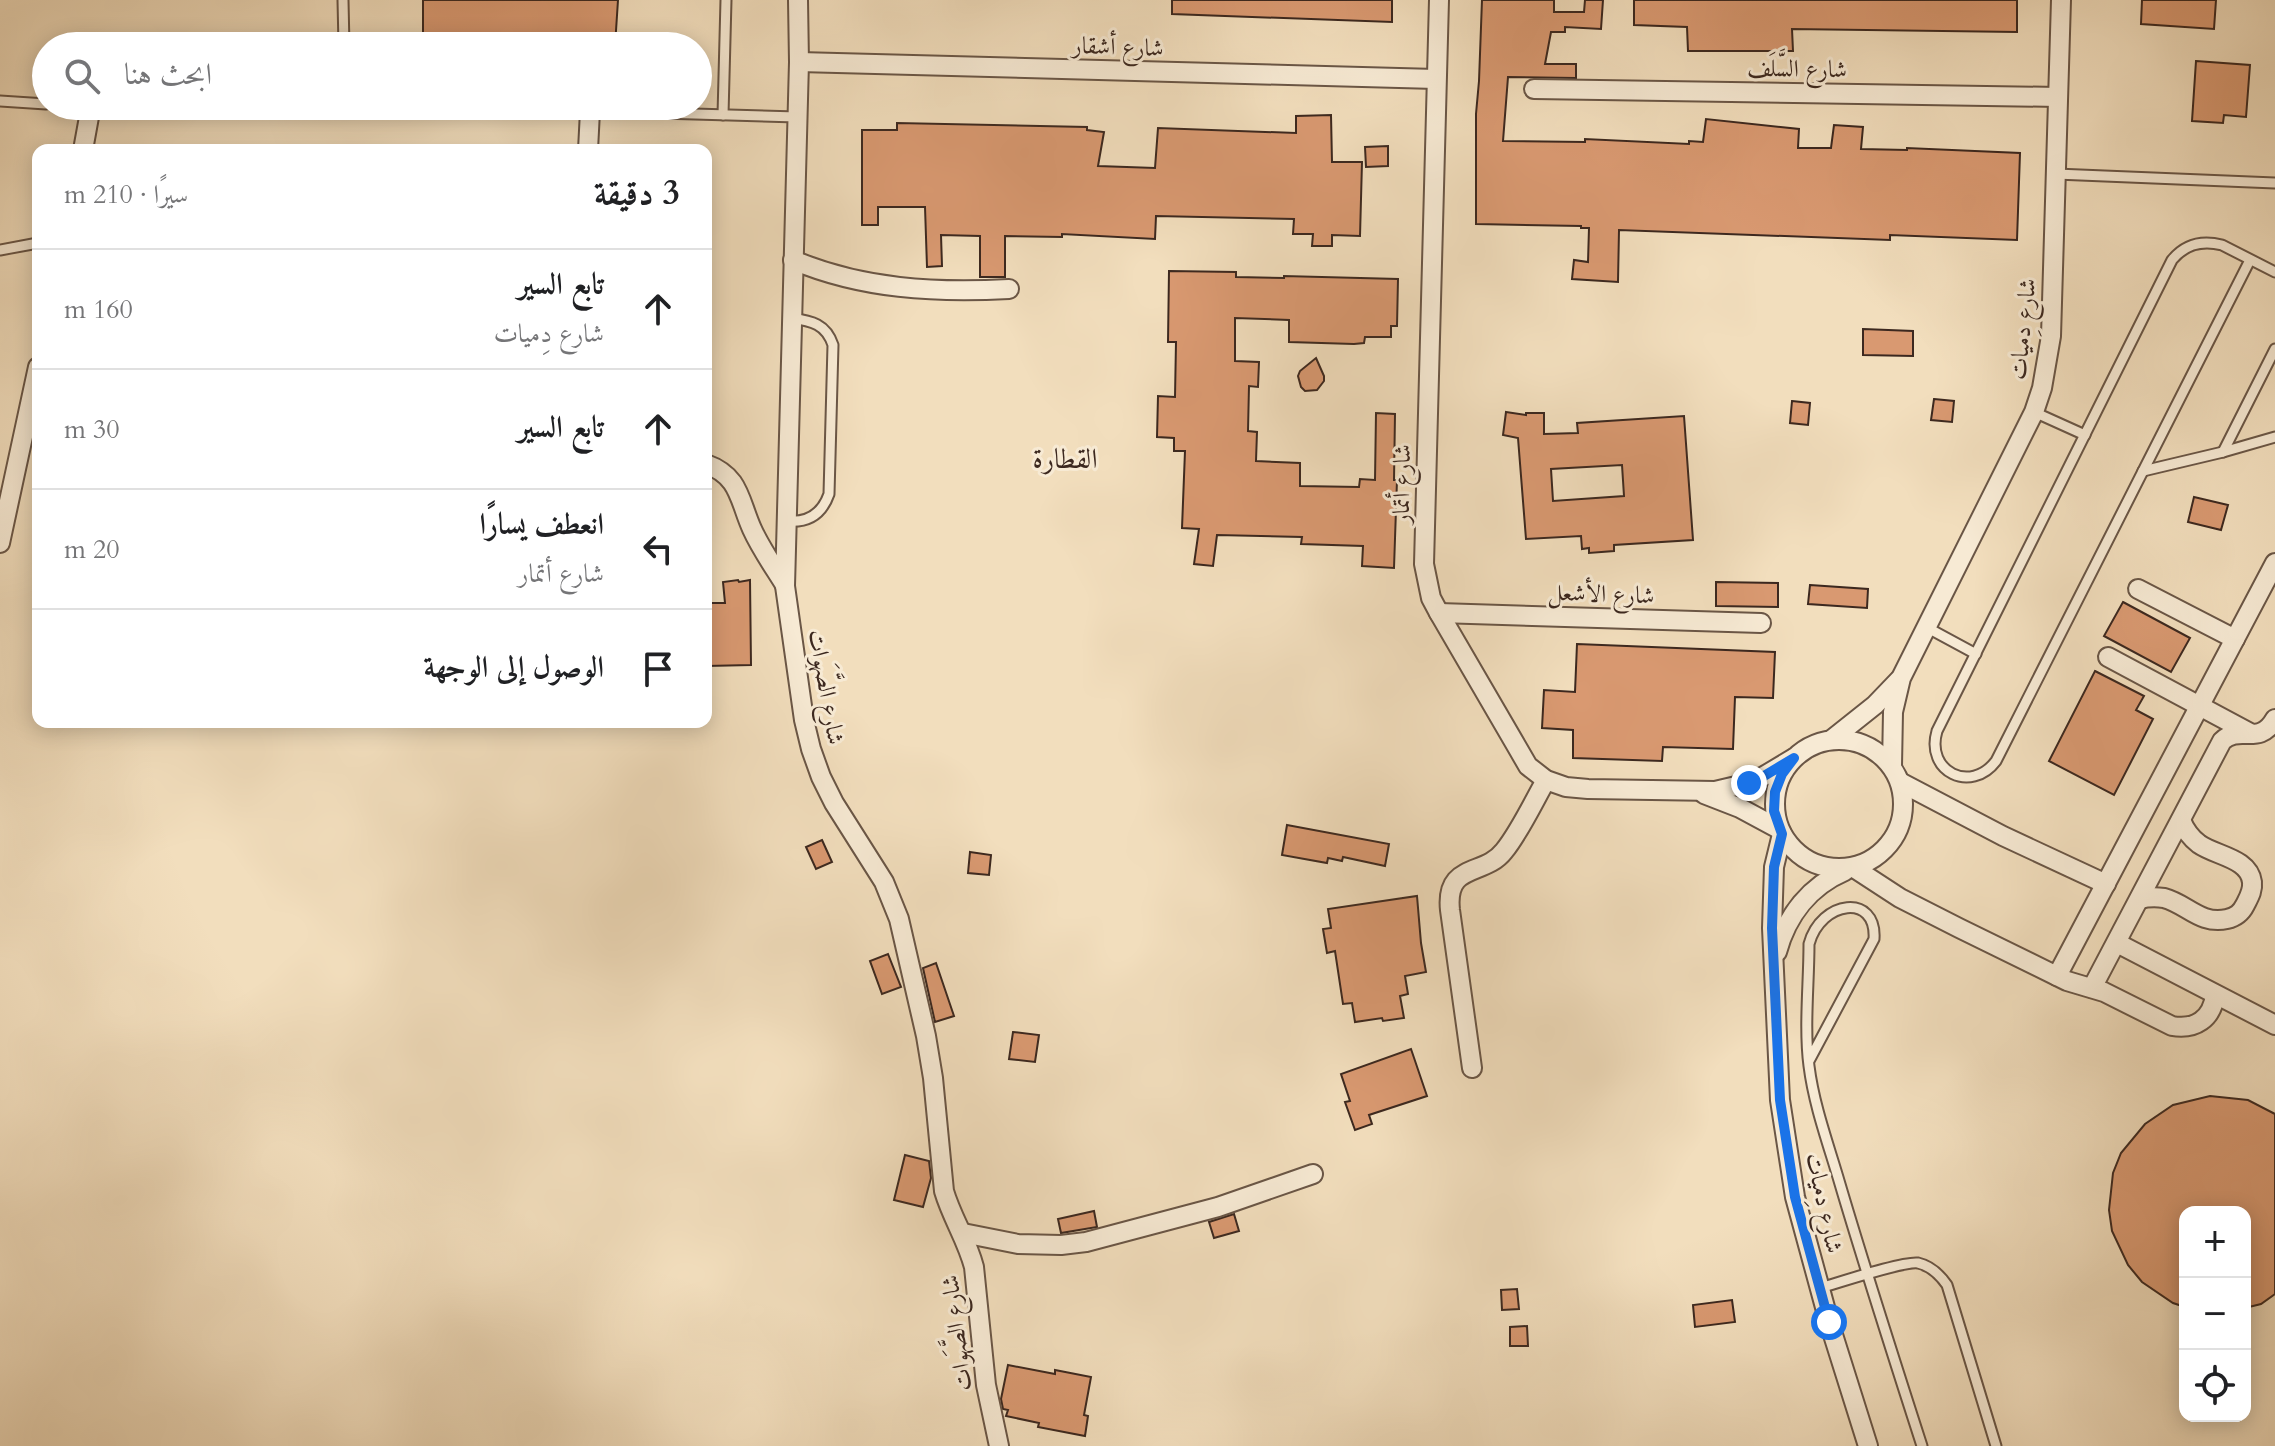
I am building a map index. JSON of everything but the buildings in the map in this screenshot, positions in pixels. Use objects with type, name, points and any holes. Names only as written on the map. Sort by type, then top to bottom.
[{"type":"street","name":"شارع الصَّهَوات","points":[[798,0],[785,586],[811,749],[834,803],[879,874],[899,919],[933,1078],[944,1191],[974,1267],[986,1385],[999,1446]]},
{"type":"street","name":"شارع أتمار","points":[[1439,0],[1424,564],[1431,598],[1439,613],[1528,766],[1546,780]]},
{"type":"street","name":"شارع دِميات","points":[[1896,774],[1893,712],[1901,678],[2034,412],[2042,388],[2051,336],[2061,0]]},
{"type":"street","name":"شارع أشقار","points":[[799,62],[1436,79]]},
{"type":"street","name":"شارع السَّلَف","points":[[1534,89],[2058,97]]},
{"type":"street","points":[[84,144],[88,120]]},
{"type":"street","points":[[588,144],[590,120]]},
{"type":"street","points":[[793,260],[842,278],[894,287],[945,291],[1009,289]]},
{"type":"street","points":[[0,543],[32,395]]},
{"type":"street","points":[[712,467],[727,476],[737,489],[753,531],[785,586]]},
{"type":"street","points":[[2057,976],[2275,563]]},
{"type":"street","points":[[2138,589],[2235,639]]},
{"type":"street","name":"شارع الأشعل","points":[[1439,613],[1761,623]]},
{"type":"street","points":[[2108,657],[2252,734]]},
{"type":"street","name":"شارع دِميات","points":[[1831,740],[1875,705],[1901,678]]},
{"type":"street","points":[[2092,988],[2222,741],[2232,734],[2263,733],[2275,719]]},
{"type":"street","points":[[1472,1068],[1450,910],[1451,889],[1465,872],[1486,865],[1504,851],[1546,780],[1566,787],[1588,789],[1698,791],[1732,788],[1764,776],[1817,743],[1853,741],[1875,750],[1896,774],[2003,836],[2106,884]]},
{"type":"street","points":[[1780,832],[1774,811],[1775,792],[1782,774],[1794,758]]},
{"type":"street","points":[[1698,791],[1753,815],[1780,832],[1794,850],[1810,862],[1829,868],[1852,868],[1871,861],[1886,850],[1897,835],[1903,818],[1904,800],[1896,774]]},
{"type":"street","points":[[2140,899],[2163,898],[2210,920],[2227,919],[2242,912],[2252,886],[2249,871],[2239,862],[2202,846],[2190,835],[2181,820]]},
{"type":"street","name":"شارع دِميات","points":[[1780,832],[1774,867],[1772,928],[1780,1100],[1795,1197],[1868,1446]]},
{"type":"street","name":"شارع دِميات","points":[[1774,962],[1788,922],[1800,904],[1831,877],[1852,868]]},
{"type":"street","points":[[1852,868],[1900,898],[2057,976],[2092,988],[2172,1026],[2192,1026],[2201,1021],[2209,1014],[2215,995]]},
{"type":"street","points":[[2117,943],[2275,1025]]},
{"type":"street","points":[[963,1233],[1018,1244],[1086,1242],[1218,1207],[1313,1174]]},
{"type":"lane","points":[[343,0],[344,32]]},
{"type":"lane","points":[[723,115],[726,0]]},
{"type":"lane","points":[[0,101],[32,103]]},
{"type":"lane","points":[[712,115],[797,117]]},
{"type":"lane","points":[[2056,174],[2275,183]]},
{"type":"lane","points":[[2250,260],[1996,761],[1983,773],[1965,777],[1956,775],[1941,765],[1935,740],[2172,260],[2177,253],[2193,244],[2213,243],[2250,260],[2275,272]]},
{"type":"lane","points":[[0,250],[32,244]]},
{"type":"lane","points":[[787,521],[797,522],[815,516],[822,510],[829,494],[833,345],[827,332],[817,323],[791,318]]},
{"type":"lane","points":[[2223,452],[2275,349]]},
{"type":"lane","points":[[2034,412],[2085,435]]},
{"type":"lane","points":[[2143,471],[2275,437]]},
{"type":"lane","points":[[1926,627],[1976,654]]},
{"type":"lane","points":[[1809,1061],[1874,939],[1872,923],[1861,911],[1853,908],[1829,914],[1817,925],[1809,944],[1809,1061],[1816,1098],[1866,1275],[1922,1446]]},
{"type":"lane","points":[[1820,1288],[1910,1263],[1927,1266],[1942,1277],[1996,1446]]},
{"type":"district","name":"القطارة","points":[[1065,459]]},
{"type":"route","points":[[1749,783],[1794,758],[1782,774],[1775,792],[1774,811],[1782,834],[1774,867],[1772,928],[1780,1100],[1795,1197],[1829,1322]]}]
